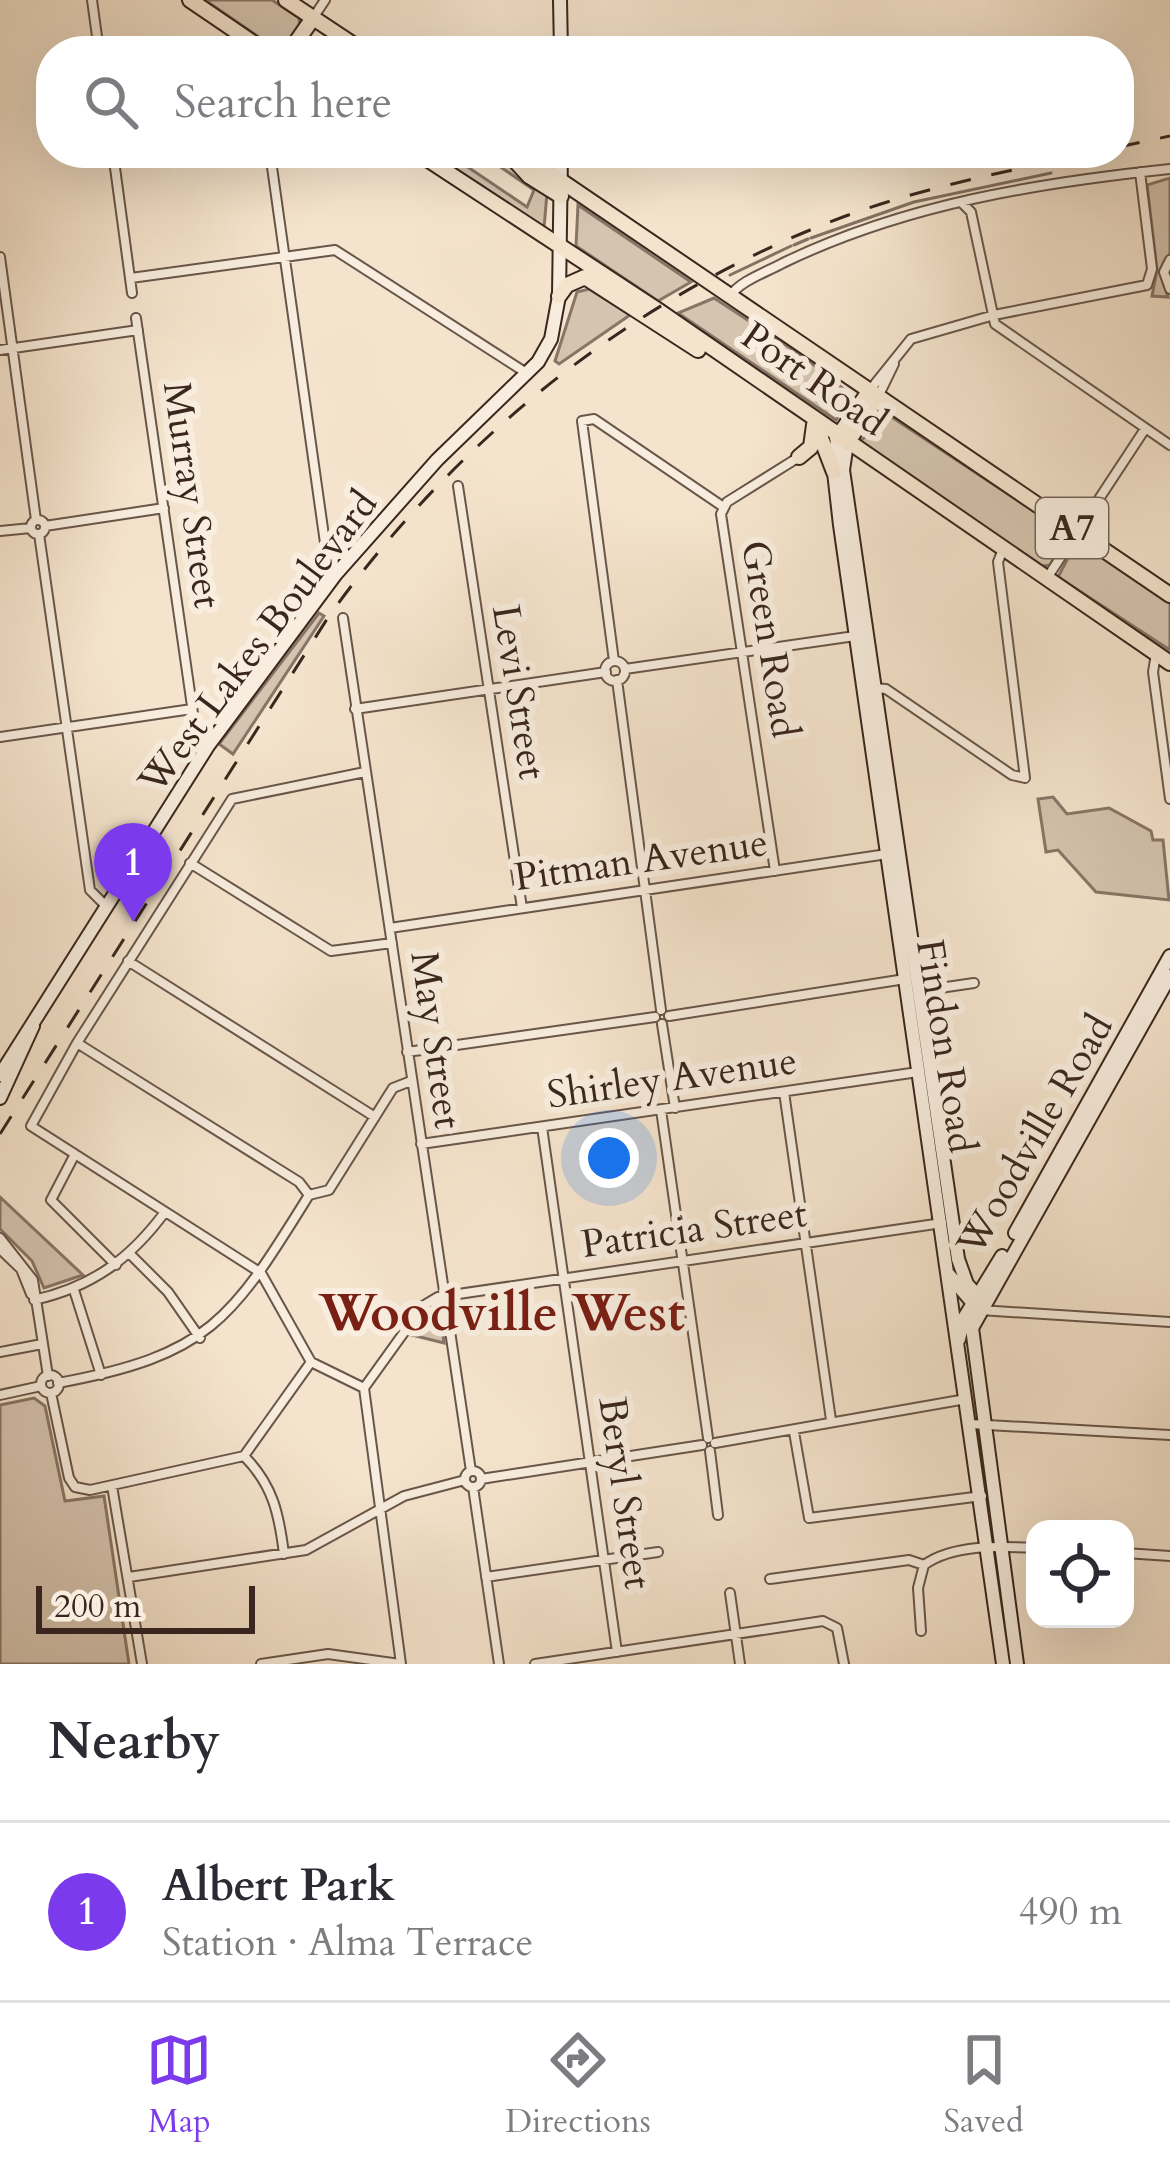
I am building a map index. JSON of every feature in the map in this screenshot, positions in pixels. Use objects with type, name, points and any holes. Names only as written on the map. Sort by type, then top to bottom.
[{"type":"highway","points":[[190,0],[237,36]]},
{"type":"highway","points":[[286,0],[340,36]]},
{"type":"highway","points":[[300,36],[313,18]]},
{"type":"highway","name":"Port Road","points":[[441,168],[1163,658]]},
{"type":"highway","points":[[522,168],[561,191]]},
{"type":"highway","name":"Port Road","points":[[536,168],[561,191],[874,393],[1170,595]]},
{"type":"highway","points":[[560,296],[567,284],[585,277],[729,370],[739,366]]},
{"type":"highway","points":[[842,440],[874,393]]},
{"type":"highway","points":[[799,457],[814,436],[810,415]]},
{"type":"highway","points":[[810,415],[838,471]]},
{"type":"main road","points":[[560,0],[561,36]]},
{"type":"main road","name":"West Lakes Boulevard","points":[[0,1075],[208,746],[336,574],[437,460],[528,375],[551,339],[560,296],[561,168]]},
{"type":"main road","name":"Findon Road","points":[[842,440],[838,471],[955,1273],[958,1346],[966,1400],[976,1423]]},
{"type":"main road","points":[[799,457],[816,456],[838,471],[851,460],[871,459]]},
{"type":"main road","name":"Woodville Road","points":[[958,1346],[987,1282],[1170,956]]},
{"type":"main road","name":"Woodville Road","points":[[978,1304],[1170,976]]},
{"type":"main road","name":"West Lakes Boulevard","points":[[0,1098],[31,1040],[33,1025]]},
{"type":"main road","points":[[955,1273],[987,1282]]},
{"type":"main road","name":"Findon Road","points":[[955,1273],[978,1304],[970,1340],[1003,1664]]},
{"type":"main road","name":"Findon Road","points":[[993,1547],[1017,1664]]},
{"type":"street","points":[[92,0],[97,36]]},
{"type":"street","points":[[313,18],[325,0]]},
{"type":"street","points":[[115,168],[132,293]]},
{"type":"street","points":[[272,168],[326,550],[336,574]]},
{"type":"street","points":[[729,297],[737,286],[813,250],[905,217],[1063,182],[1170,169]]},
{"type":"street","points":[[874,393],[911,339],[994,315],[1148,285],[1151,269],[1140,172]]},
{"type":"street","points":[[963,204],[971,212],[994,315],[1003,332],[1170,445]]},
{"type":"street","points":[[130,278],[335,250],[528,375]]},
{"type":"street","points":[[0,257],[91,895],[107,907]]},
{"type":"street","points":[[1170,260],[1164,278],[1170,289]]},
{"type":"street","name":"Murray Street","points":[[136,318],[196,734],[208,746]]},
{"type":"street","points":[[0,350],[138,330]]},
{"type":"street","points":[[625,669],[614,661],[582,421],[594,419],[722,506]]},
{"type":"street","points":[[1046,578],[1145,429]]},
{"type":"street","name":"Green Road","points":[[775,871],[722,506],[799,457]]},
{"type":"street","name":"Levi Street","points":[[458,486],[522,908]]},
{"type":"street","points":[[0,531],[164,508]]},
{"type":"street","points":[[870,688],[1012,775],[1021,779],[1027,773],[998,562],[1004,548]]},
{"type":"street","name":"May Street","points":[[343,618],[499,1664]]},
{"type":"street","points":[[616,680],[625,669],[862,635]]},
{"type":"street","points":[[1163,658],[1153,672],[1170,799]]},
{"type":"street","points":[[355,709],[605,672],[614,661]]},
{"type":"street","points":[[605,672],[616,680],[675,1108]]},
{"type":"street","points":[[0,737],[192,709]]},
{"type":"street","points":[[364,772],[232,799],[77,1043],[31,1126],[262,1273],[311,1362],[364,1388]]},
{"type":"street","name":"Pitman Avenue","points":[[390,928],[894,853]]},
{"type":"street","points":[[190,863],[331,951],[392,943]]},
{"type":"street","points":[[128,961],[374,1118]]},
{"type":"street","points":[[407,1052],[914,983],[974,983]]},
{"type":"street","points":[[77,1043],[299,1182],[309,1196]]},
{"type":"street","name":"Shirley Avenue","points":[[421,1144],[925,1071]]},
{"type":"street","points":[[51,1393],[58,1383],[152,1362],[200,1338],[238,1304],[262,1273],[309,1196],[328,1190],[393,1088],[411,1081]]},
{"type":"street","points":[[784,1092],[831,1420]]},
{"type":"street","points":[[661,1110],[718,1515]]},
{"type":"street","name":"Beryl Street","points":[[542,1127],[617,1652]]},
{"type":"street","points":[[75,1154],[50,1197],[116,1265]]},
{"type":"street","points":[[33,1298],[74,1290],[116,1265],[165,1212]]},
{"type":"street","name":"Patricia Street","points":[[444,1295],[947,1223]]},
{"type":"street","points":[[0,1238],[26,1266],[48,1376],[58,1383]]},
{"type":"street","points":[[0,1249],[21,1270],[33,1298]]},
{"type":"street","points":[[130,1254],[168,1292],[200,1338]]},
{"type":"street","points":[[74,1290],[101,1375]]},
{"type":"street","points":[[261,1664],[340,1659],[400,1664],[364,1388],[422,1306],[444,1295]]},
{"type":"street","points":[[978,1304],[1013,1312],[1170,1322]]},
{"type":"street","points":[[0,1352],[42,1344]]},
{"type":"street","points":[[41,1386],[51,1393],[69,1478],[82,1490],[244,1456],[311,1362]]},
{"type":"street","points":[[0,1395],[41,1386],[48,1376]]},
{"type":"street","points":[[129,1577],[324,1545],[404,1496],[472,1479],[794,1432],[831,1420],[966,1400]]},
{"type":"street","points":[[976,1423],[1170,1435]]},
{"type":"street","points":[[794,1432],[809,1518],[986,1496]]},
{"type":"street","points":[[244,1456],[264,1478],[278,1507],[284,1554]]},
{"type":"street","points":[[112,1486],[142,1664]]},
{"type":"street","points":[[770,1579],[908,1560],[924,1564],[943,1555],[993,1547],[1026,1548]]},
{"type":"street","points":[[487,1577],[658,1552]]},
{"type":"street","points":[[1134,1554],[1170,1556]]},
{"type":"street","points":[[921,1631],[918,1588],[924,1564]]},
{"type":"street","points":[[730,1593],[740,1664]]},
{"type":"street","points":[[535,1664],[831,1623],[840,1636],[844,1664]]},
{"type":"shaded area","points":[[205,0],[272,0],[299,18],[295,36],[257,36]]},
{"type":"shaded area","points":[[450,168],[469,168],[527,207],[534,190],[502,168],[515,168],[547,193],[544,228]]},
{"type":"shaded area","points":[[1170,178],[1170,253],[1160,272],[1168,297],[1152,296],[1157,270],[1147,185]]},
{"type":"shaded area","points":[[578,205],[691,282],[658,301],[576,246]]},
{"type":"shaded area","points":[[589,289],[630,315],[559,364],[555,361],[577,292]]},
{"type":"shaded area","points":[[714,298],[804,357],[853,397],[836,420],[678,313]]},
{"type":"shaded area","points":[[881,410],[1067,533],[1050,565],[1042,566],[859,441],[872,433]]},
{"type":"shaded area","points":[[1083,544],[1170,603],[1170,650],[1058,577],[1075,545]]},
{"type":"shaded area","points":[[319,613],[324,616],[233,754],[219,744]]},
{"type":"shaded area","points":[[1053,797],[1067,814],[1109,808],[1151,831],[1153,840],[1163,840],[1169,900],[1096,892],[1058,850],[1046,852],[1038,799]]},
{"type":"shaded area","points":[[0,1197],[83,1275],[44,1288],[32,1261],[0,1229]]},
{"type":"shaded area","points":[[431,1309],[440,1314],[444,1343],[412,1335]]},
{"type":"shaded area","points":[[34,1398],[45,1406],[65,1501],[104,1496],[129,1664],[0,1664],[0,1405]]},
{"type":"waterway","points":[[811,238],[914,202],[1051,173]]},
{"type":"waterway","points":[[794,245],[808,239]]},
{"type":"waterway","points":[[730,275],[791,246]]},
{"type":"railway","points":[[1134,144],[1170,136]]},
{"type":"railway","points":[[0,1134],[329,616],[434,489],[493,432],[623,330],[766,249],[904,197],[1023,168]]},
{"type":"place","name":"Albert Park","points":[[133,922]]},
{"type":"district","name":"Woodville West","points":[[502,1314]]}]
